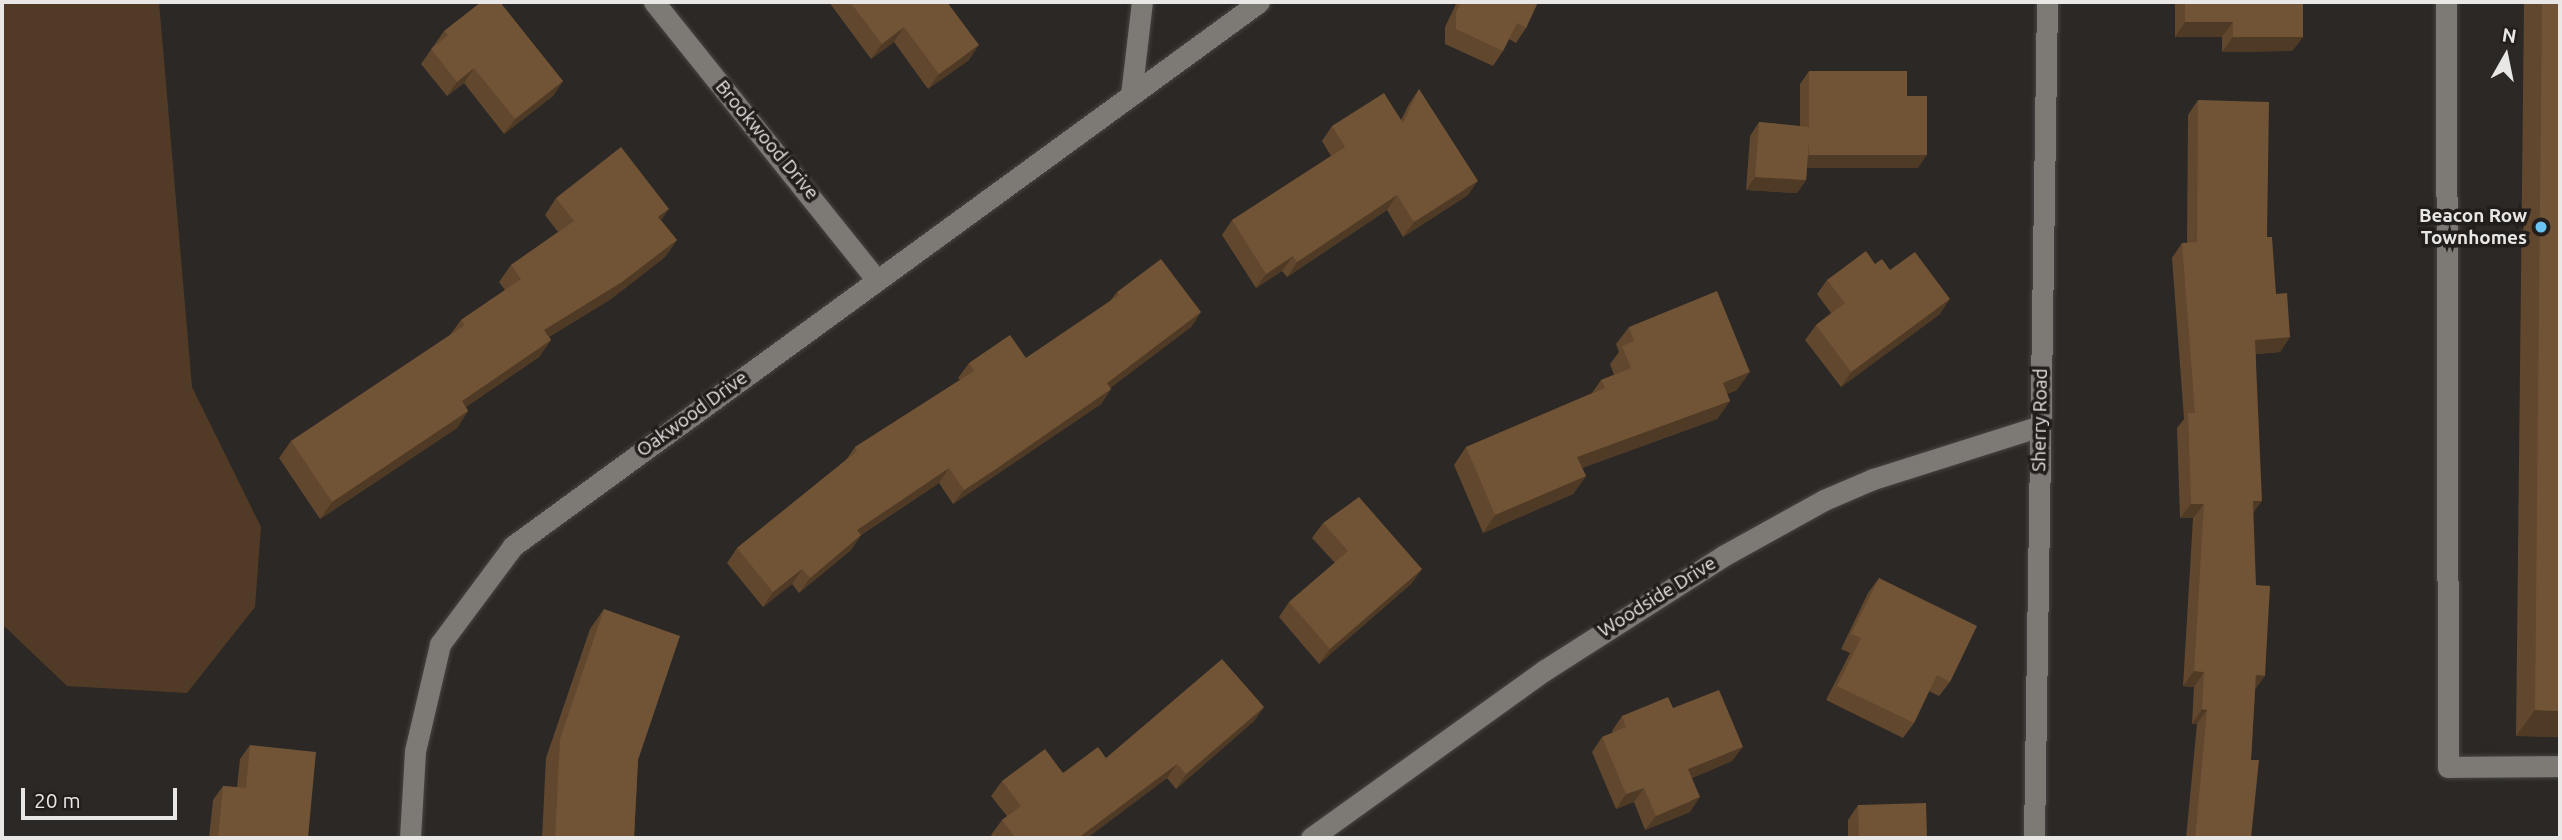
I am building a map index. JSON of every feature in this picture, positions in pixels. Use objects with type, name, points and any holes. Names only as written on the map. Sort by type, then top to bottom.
[{"type":"street","name":"Brookwood Drive","points":[[654,2],[877,280]]},
{"type":"street","points":[[1131,95],[1142,2]]},
{"type":"street","name":"Oakwood Drive","points":[[410,838],[415,751],[440,644],[513,545],[1259,2]]},
{"type":"street","name":"Sherry Road","points":[[2034,838],[2047,2]]},
{"type":"street","points":[[2446,2],[2448,767],[2560,766]]},
{"type":"street","name":"Woodside Drive","points":[[1311,838],[1545,670],[1723,556],[1872,479],[2040,426]]},
{"type":"shaded area","points":[[2,2],[159,2],[192,387],[261,527],[255,607],[187,693],[67,686],[2,624]]},
{"type":"building","points":[[481,2],[500,2],[563,81],[515,119],[474,68],[457,82],[431,49],[448,35],[444,31]]},
{"type":"building","points":[[850,2],[947,2],[979,45],[939,74],[904,27],[882,44]]},
{"type":"building","points":[[1461,2],[1538,2],[1526,28],[1517,23],[1503,51],[1456,29],[1456,12]]},
{"type":"building","points":[[2185,2],[2303,2],[2303,37],[2233,37],[2233,22],[2185,22]]},
{"type":"building","points":[[2542,2],[2560,2],[2560,711],[2535,710]]},
{"type":"building","points":[[1809,71],[1907,71],[1907,96],[1927,96],[1927,155],[1809,155],[1809,141],[1806,180],[1755,177],[1759,122],[1809,127]]},
{"type":"building","points":[[1419,89],[1478,181],[1414,222],[1397,195],[1297,262],[1293,256],[1266,274],[1232,220],[1345,147],[1332,126],[1384,93],[1403,123]]},
{"type":"building","points":[[2198,100],[2269,102],[2267,237],[2272,237],[2276,294],[2287,293],[2290,337],[2255,340],[2262,501],[2253,501],[2256,585],[2270,586],[2265,676],[2256,675],[2251,760],[2259,760],[2251,838],[2195,838],[2207,710],[2202,709],[2204,672],[2194,671],[2204,504],[2191,504],[2188,413],[2195,413],[2182,243],[2197,242]]},
{"type":"building","points":[[621,147],[669,209],[658,217],[677,240],[622,282],[544,330],[551,340],[462,401],[468,411],[332,502],[291,441],[465,325],[461,320],[521,279],[511,265],[574,221],[556,198]]},
{"type":"building","points":[[1866,251],[1875,264],[1882,259],[1890,270],[1915,252],[1950,299],[1851,372],[1816,325],[1845,303],[1827,280]]},
{"type":"building","points":[[1161,259],[1201,312],[1107,383],[1111,389],[996,469],[964,490],[949,468],[857,530],[861,535],[810,578],[802,569],[773,592],[737,548],[857,451],[855,447],[974,371],[969,363],[1010,335],[1026,358],[1119,295],[1117,292]]},
{"type":"building","points":[[1717,291],[1750,372],[1723,383],[1730,401],[1577,457],[1586,476],[1495,515],[1466,447],[1605,388],[1601,380],[1631,368],[1622,346],[1634,341],[1629,327]]},
{"type":"building","points":[[1359,497],[1422,569],[1330,649],[1289,602],[1348,551],[1323,523]]},
{"type":"building","points":[[1879,578],[1977,626],[1950,682],[1937,675],[1914,723],[1837,686],[1861,638],[1851,634]]},
{"type":"building","points":[[604,609],[680,636],[638,760],[634,838],[555,838],[560,739]]},
{"type":"building","points":[[1222,659],[1264,707],[1186,774],[1177,764],[1078,838],[1016,838],[1002,820],[1021,806],[1002,781],[1045,749],[1063,773],[1098,747],[1106,758]]},
{"type":"building","points":[[1719,690],[1743,747],[1688,769],[1700,797],[1656,816],[1644,788],[1626,794],[1602,737],[1626,727],[1622,716],[1668,697],[1673,708]]},
{"type":"building","points":[[250,745],[316,752],[308,838],[218,838],[223,786],[246,788]]},
{"type":"building","points":[[1926,803],[1927,838],[1836,838],[1859,837],[1858,805]]},
{"type":"place","name":"Beacon Row Townhomes","points":[[2541,227]]}]
